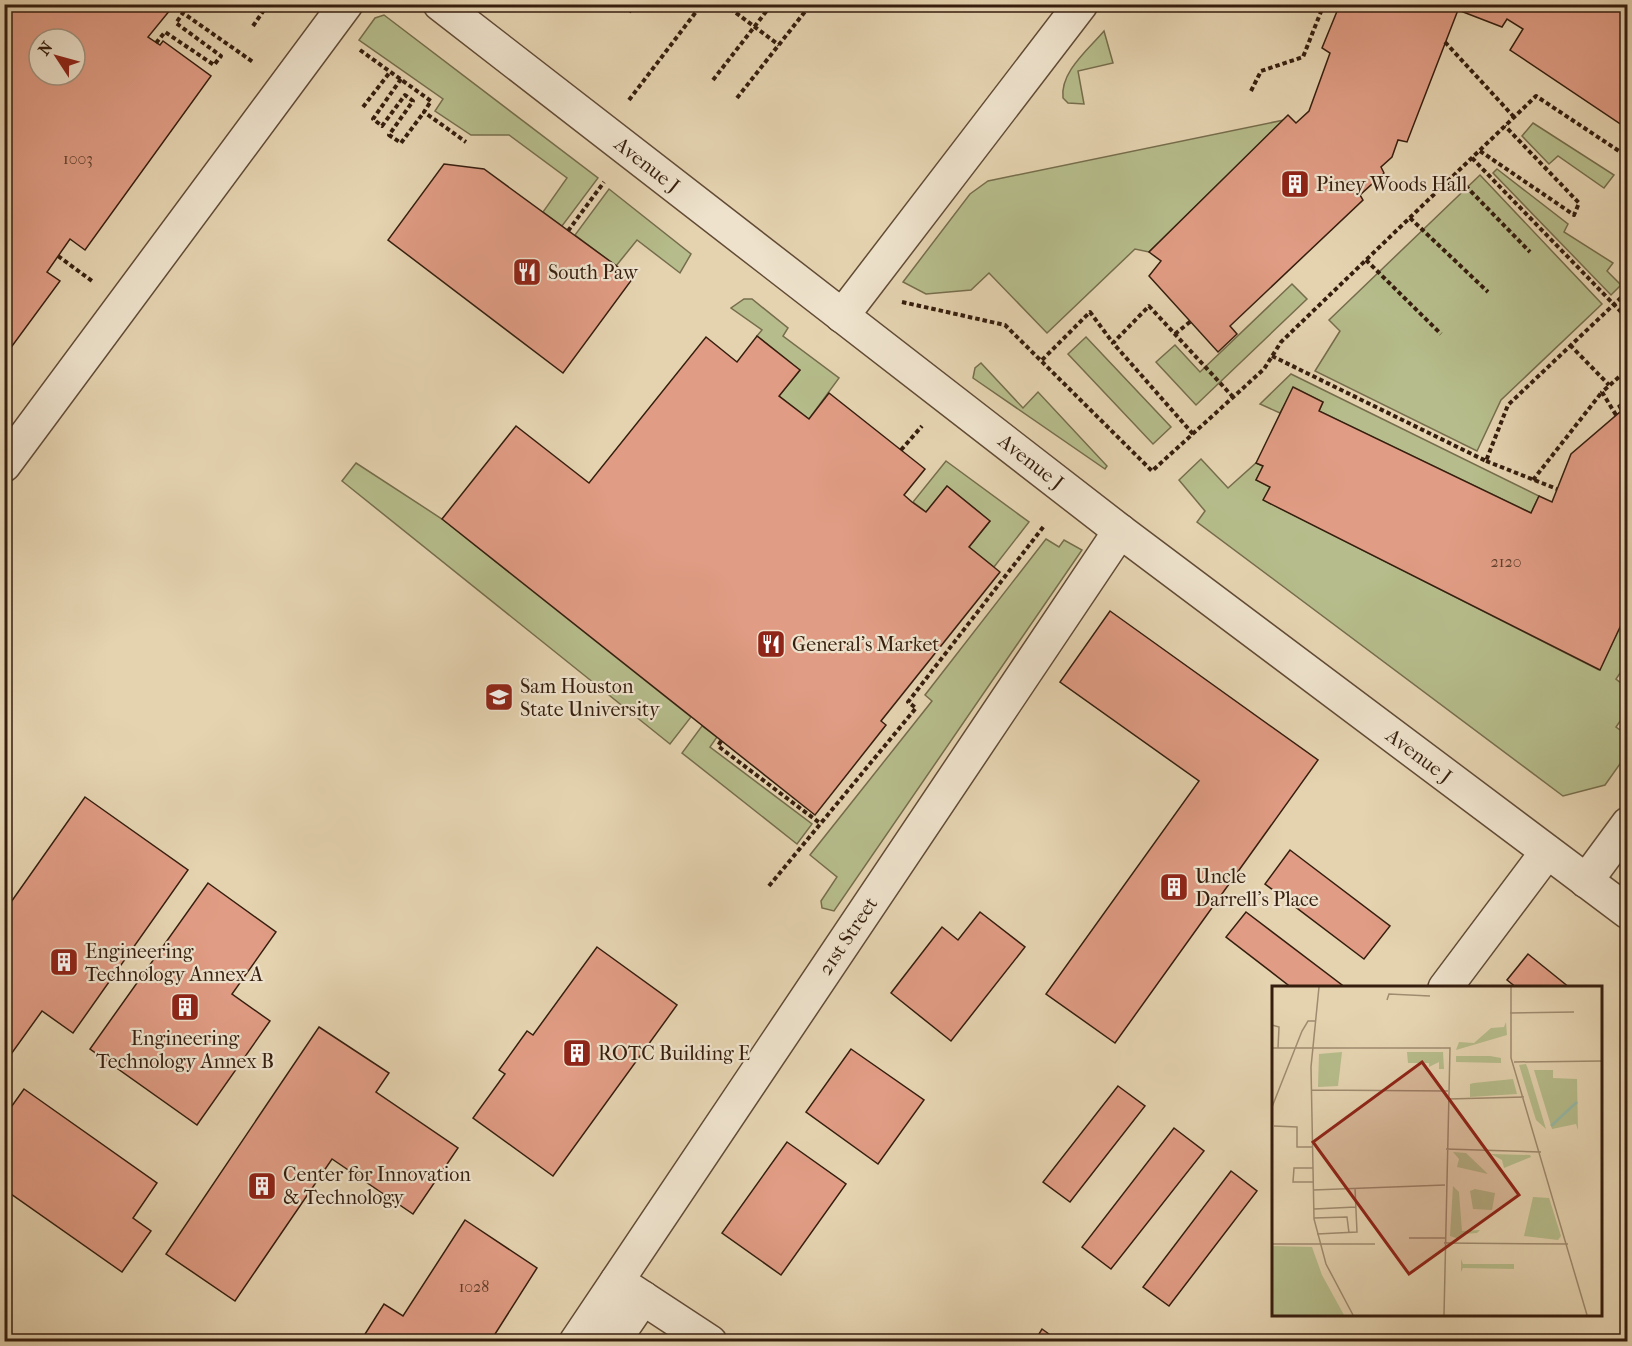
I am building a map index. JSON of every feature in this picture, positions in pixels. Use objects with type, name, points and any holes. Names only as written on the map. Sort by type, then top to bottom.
[{"type":"street","points":[[4,465],[346,4]]},
{"type":"street","points":[[842,316],[1081,4]]},
{"type":"street","name":"Avenue J","points":[[445,6],[1120,531],[1628,912]]},
{"type":"street","name":"21st Street","points":[[576,1341],[630,1289],[1120,531]]},
{"type":"street","points":[[1586,881],[1628,824]]},
{"type":"street","points":[[1446,986],[1547,852]]},
{"type":"street","points":[[613,1341],[630,1289],[710,1341]]},
{"type":"path","points":[[253,26],[268,4]]},
{"type":"path","points":[[629,12],[635,4]]},
{"type":"path","points":[[629,100],[702,4]]},
{"type":"path","points":[[724,4],[779,45]]},
{"type":"path","points":[[713,80],[772,4]]},
{"type":"path","points":[[737,98],[811,4]]},
{"type":"path","points":[[1251,91],[1261,71],[1303,57],[1324,4]]},
{"type":"path","points":[[156,43],[165,32],[214,65],[220,56],[176,23],[183,13],[259,66]]},
{"type":"path","points":[[1445,42],[1514,117]]},
{"type":"path","points":[[358,48],[432,101],[401,143],[389,135],[413,101],[405,95],[382,126],[373,119],[401,79]]},
{"type":"path","points":[[363,107],[390,72]]},
{"type":"path","points":[[902,302],[1005,325],[1152,471],[1264,369],[1281,342],[1536,96],[1628,157]]},
{"type":"path","points":[[424,112],[466,142]]},
{"type":"path","points":[[1480,151],[1574,215],[1579,203],[1505,126]]},
{"type":"path","points":[[1472,158],[1628,319]]},
{"type":"path","points":[[1455,174],[1530,252]]},
{"type":"path","points":[[568,231],[607,179]]},
{"type":"path","points":[[1410,218],[1488,292]]},
{"type":"path","points":[[1366,260],[1441,334]]},
{"type":"path","points":[[1486,461],[1508,405],[1628,291]]},
{"type":"path","points":[[1113,343],[1149,306],[1233,397]]},
{"type":"path","points":[[1042,360],[1090,312],[1113,343],[1193,434]]},
{"type":"path","points":[[1174,334],[1191,321]]},
{"type":"path","points":[[1570,345],[1609,385]]},
{"type":"path","points":[[1272,356],[1486,461],[1557,489]]},
{"type":"path","points":[[1533,480],[1602,392],[1628,369]]},
{"type":"path","points":[[1602,392],[1616,415]]},
{"type":"path","points":[[769,886],[916,708],[908,702],[1044,526]]},
{"type":"path","points":[[722,741],[718,746],[821,824]]},
{"type":"green space","points":[[384,15],[598,178],[562,226],[543,212],[567,178],[509,135],[471,135],[435,111],[443,99],[359,40],[375,18]]},
{"type":"green space","points":[[1104,31],[1113,63],[1078,71],[1084,104],[1068,103],[1063,98],[1063,88],[1070,70]]},
{"type":"green space","points":[[1284,120],[1149,252],[1135,249],[1047,333],[989,273],[971,290],[926,294],[903,282],[970,194],[988,181]]},
{"type":"green space","points":[[1533,123],[1614,175],[1604,188],[1558,156],[1549,164],[1522,136]]},
{"type":"green space","points":[[1497,169],[1568,224],[1564,232],[1613,263],[1607,271],[1621,285],[1611,295],[1493,173]]},
{"type":"green space","points":[[1480,175],[1602,304],[1501,400],[1477,451],[1315,371],[1340,331],[1329,320]]},
{"type":"green space","points":[[609,189],[691,254],[680,273],[637,240],[616,266],[575,235]]},
{"type":"green space","points":[[1292,284],[1307,299],[1196,405],[1156,362],[1175,345],[1200,372]]},
{"type":"green space","points":[[744,299],[752,299],[788,328],[783,336],[839,378],[809,419],[779,396],[800,370],[757,336],[762,330],[731,308]]},
{"type":"green space","points":[[1086,337],[1171,427],[1153,444],[1068,354]]},
{"type":"green space","points":[[981,363],[1023,408],[1038,392],[1107,466],[1105,469],[973,378],[975,368]]},
{"type":"green space","points":[[1291,374],[1539,496],[1531,513],[1319,411],[1323,402],[1294,388],[1280,413],[1260,404]]},
{"type":"green space","points":[[1201,459],[1228,488],[1256,463],[1263,466],[1256,480],[1270,487],[1264,500],[1599,670],[1627,610],[1627,663],[1616,679],[1627,688],[1627,711],[1616,727],[1627,735],[1627,754],[1605,785],[1563,796],[1197,522],[1205,511],[1179,480]]},
{"type":"green space","points":[[946,461],[1029,522],[994,567],[969,547],[990,521],[947,486],[926,512],[913,502]]},
{"type":"green space","points":[[356,463],[442,519],[691,717],[670,744],[342,481]]},
{"type":"green space","points":[[1046,539],[1059,547],[1064,540],[1082,550],[834,911],[822,908],[821,901],[837,877],[810,855],[932,701],[925,695]]},
{"type":"green space","points":[[702,726],[717,737],[710,747],[812,824],[797,844],[682,753]]},
{"type":"building","points":[[4,4],[175,4],[148,37],[160,45],[163,41],[211,76],[85,250],[70,239],[47,272],[60,281],[4,357]]},
{"type":"building","name":"Piney Woods Hall","points":[[1340,4],[1628,4],[1628,129],[1510,50],[1523,29],[1507,19],[1502,27],[1458,10],[1407,142],[1398,140],[1392,157],[1381,167],[1384,173],[1360,195],[1363,200],[1230,326],[1237,334],[1218,352],[1149,276],[1161,261],[1149,252],[1288,115],[1296,123],[1309,111],[1330,53],[1322,48]]},
{"type":"building","name":"South Paw","points":[[444,164],[484,169],[633,278],[563,373],[388,240]]},
{"type":"building","name":"General's Market","points":[[757,336],[800,370],[779,396],[809,419],[829,393],[925,469],[904,495],[912,502],[926,512],[947,486],[990,521],[969,547],[1000,572],[881,721],[886,725],[815,815],[442,519],[516,426],[589,483],[706,337],[737,362]]},
{"type":"building","points":[[1293,387],[1323,402],[1319,411],[1531,513],[1539,496],[1552,502],[1571,454],[1621,411],[1618,406],[1628,398],[1628,610],[1600,670],[1263,500],[1270,487],[1256,480],[1263,466],[1256,463]]},
{"type":"building","name":"Uncle Darrell's Place","points":[[1110,611],[1318,760],[1115,1043],[1046,994],[1199,781],[1060,682]]},
{"type":"building","name":"Engineering Technology Annex A","points":[[85,797],[188,870],[73,1033],[42,1011],[4,1064],[4,912]]},
{"type":"building","points":[[1290,850],[1390,926],[1364,959],[1265,884]]},
{"type":"building","name":"Engineering Technology Annex B","points":[[208,883],[276,932],[232,994],[270,1021],[197,1125],[90,1049]]},
{"type":"building","points":[[980,912],[1025,947],[951,1041],[891,993],[942,927],[958,940]]},
{"type":"building","points":[[1246,912],[1343,986],[1289,986],[1226,937]]},
{"type":"building","name":"ROTC Building E","points":[[597,947],[677,1005],[553,1176],[473,1118],[505,1074],[499,1070],[527,1031],[533,1035]]},
{"type":"building","points":[[1528,954],[1568,986],[1514,986],[1507,980]]},
{"type":"building","name":"Center for Innovation & Technology","points":[[319,1027],[389,1073],[376,1092],[458,1148],[413,1214],[332,1159],[235,1301],[166,1254]]},
{"type":"building","points":[[851,1049],[924,1100],[878,1164],[806,1112]]},
{"type":"building","points":[[1118,1086],[1145,1106],[1070,1202],[1043,1182]]},
{"type":"building","points":[[24,1089],[157,1183],[133,1218],[151,1231],[122,1272],[4,1189],[4,1117]]},
{"type":"building","points":[[1174,1128],[1204,1151],[1111,1269],[1082,1247]]},
{"type":"building","points":[[787,1142],[846,1184],[781,1275],[722,1233]]},
{"type":"building","points":[[1231,1171],[1257,1191],[1169,1306],[1143,1287]]},
{"type":"building","points":[[465,1220],[537,1268],[490,1342],[360,1342],[384,1304],[403,1316]]},
{"type":"building","points":[[1042,1329],[1060,1342],[1034,1342]]},
{"type":"place","name":"Piney Woods Hall","points":[[1295,184]]},
{"type":"place","name":"South Paw","points":[[527,272]]},
{"type":"place","name":"General's Market","points":[[771,644]]},
{"type":"place","name":"Sam Houston State University","points":[[499,697]]},
{"type":"place","name":"Uncle Darrell's Place","points":[[1174,887]]},
{"type":"place","name":"Engineering Technology Annex A","points":[[64,962]]},
{"type":"place","name":"Engineering Technology Annex B","points":[[185,1007]]},
{"type":"place","name":"ROTC Building E","points":[[577,1053]]},
{"type":"place","name":"Center for Innovation & Technology","points":[[262,1186]]}]
